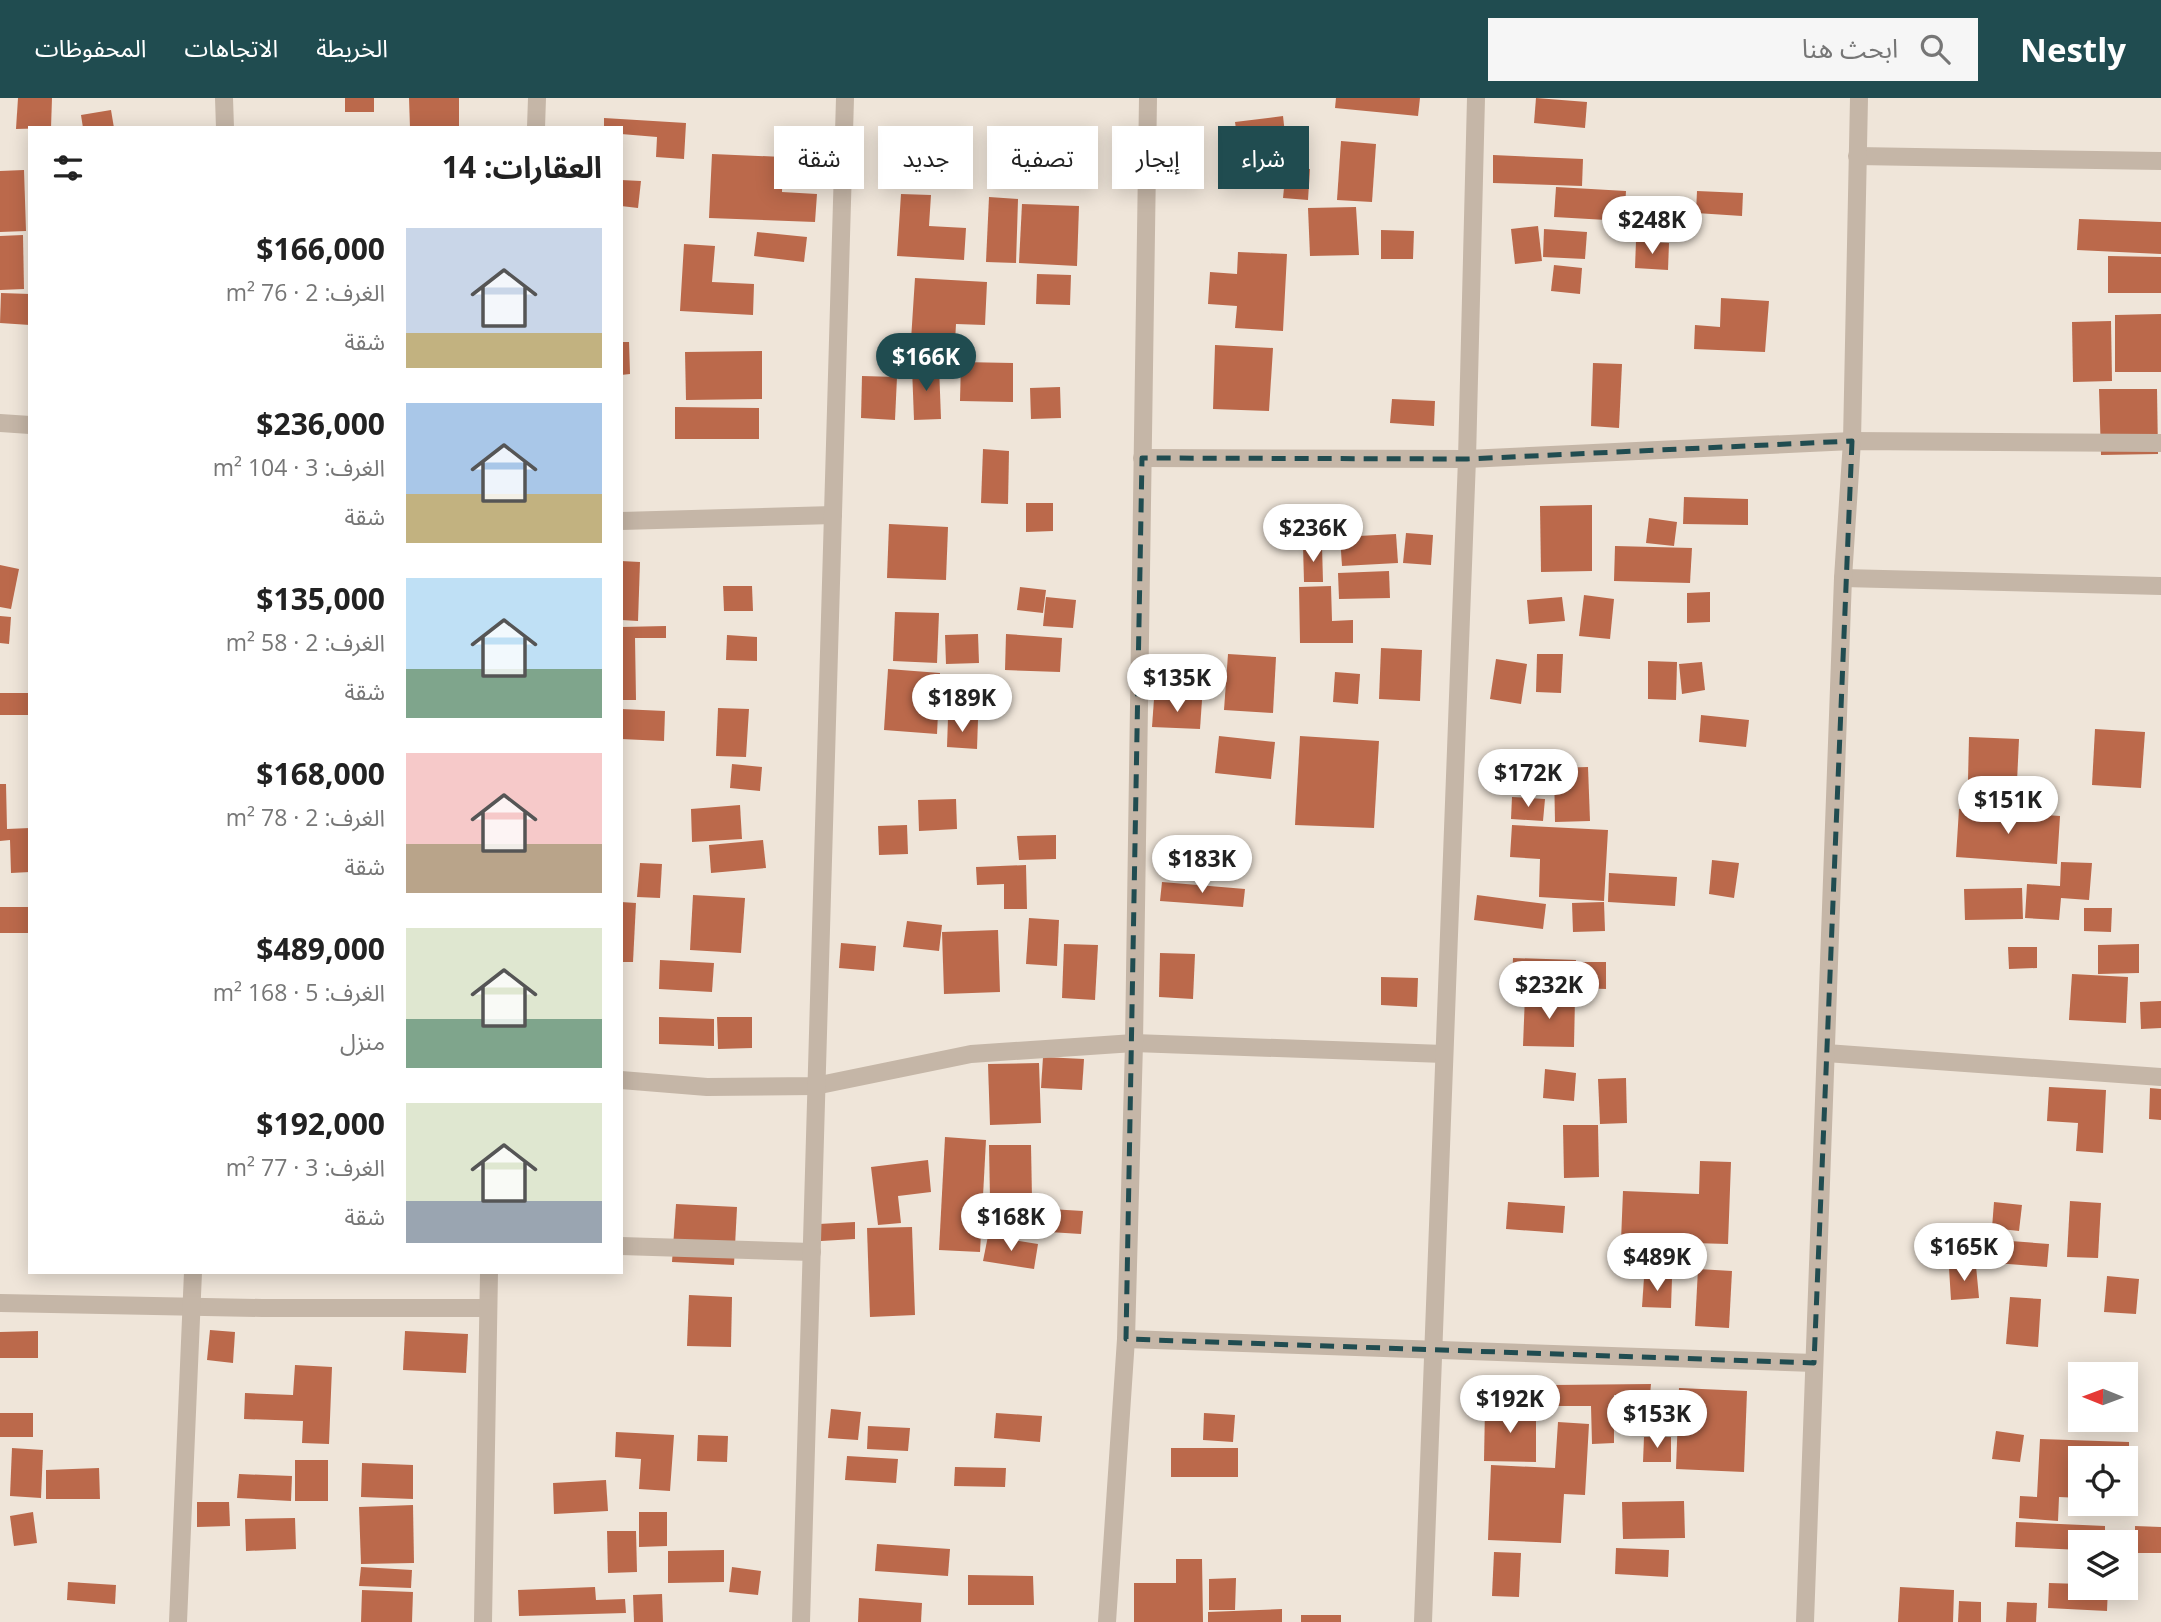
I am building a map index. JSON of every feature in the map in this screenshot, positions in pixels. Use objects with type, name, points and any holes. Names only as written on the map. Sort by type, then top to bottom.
[{"type":"street","points":[[225,98],[225,126]]},
{"type":"street","points":[[536,126],[537,98]]},
{"type":"street","points":[[801,1622],[845,98]]},
{"type":"street","points":[[1107,1622],[1126,1339],[1148,98]]},
{"type":"street","points":[[1423,1622],[1467,458],[1476,98]]},
{"type":"street","points":[[1805,1622],[1843,578],[1852,441],[1859,98]]},
{"type":"street","points":[[1857,156],[2161,161]]},
{"type":"street","points":[[0,423],[28,425]]},
{"type":"street","points":[[1142,458],[1467,458],[1852,441],[2161,443]]},
{"type":"street","points":[[623,521],[833,515]]},
{"type":"street","points":[[1843,578],[2161,586]]},
{"type":"street","points":[[623,1080],[707,1087],[815,1086],[971,1054],[1133,1043],[1444,1054]]},
{"type":"street","points":[[1826,1053],[2161,1077]]},
{"type":"street","points":[[623,1246],[811,1252]]},
{"type":"street","points":[[178,1622],[193,1274]]},
{"type":"street","points":[[483,1622],[489,1274]]},
{"type":"street","points":[[0,1303],[336,1309],[488,1308]]},
{"type":"street","points":[[1126,1339],[1814,1363]]},
{"type":"highlighted area","points":[[1852,441],[1814,1363],[1126,1339],[1142,458],[1467,459]]},
{"type":"building","points":[[18,98],[52,98],[51,126],[16,129]]},
{"type":"building","points":[[345,98],[374,98],[374,112],[345,112]]},
{"type":"building","points":[[409,98],[459,98],[459,126],[410,126]]},
{"type":"building","points":[[1336,98],[1420,98],[1418,116],[1335,108]]},
{"type":"building","points":[[1536,98],[1587,102],[1585,128],[1534,123]]},
{"type":"building","points":[[111,110],[114,126],[83,126],[81,115]]},
{"type":"building","points":[[1283,116],[1284,126],[1236,126],[1235,122]]},
{"type":"building","points":[[604,118],[686,123],[684,159],[656,157],[657,137],[623,134],[623,126],[604,126]]},
{"type":"building","points":[[1341,141],[1376,144],[1372,202],[1337,200]]},
{"type":"building","points":[[712,154],[774,157],[774,189],[817,194],[815,222],[709,218]]},
{"type":"building","points":[[1493,155],[1583,159],[1582,186],[1493,183]]},
{"type":"building","points":[[24,170],[26,231],[0,232],[0,171]]},
{"type":"building","points":[[623,180],[641,181],[638,208],[623,206]]},
{"type":"building","points":[[1556,187],[1626,191],[1624,221],[1554,217]]},
{"type":"building","points":[[1284,189],[1309,189],[1308,200],[1283,198]]},
{"type":"building","points":[[1697,191],[1743,193],[1742,216],[1696,213]]},
{"type":"building","points":[[901,194],[931,195],[929,226],[966,228],[964,260],[897,256]]},
{"type":"building","points":[[989,197],[1018,199],[1016,263],[986,262]]},
{"type":"building","points":[[1022,204],[1079,206],[1077,266],[1019,263]]},
{"type":"building","points":[[1356,207],[1359,255],[1310,256],[1308,208]]},
{"type":"building","points":[[2079,219],[2161,222],[2161,254],[2077,250]]},
{"type":"building","points":[[1538,226],[1542,261],[1515,264],[1511,229]]},
{"type":"building","points":[[1544,229],[1587,232],[1585,259],[1543,257]]},
{"type":"building","points":[[1381,230],[1414,231],[1413,259],[1381,259]]},
{"type":"building","points":[[757,232],[807,237],[804,262],[754,256]]},
{"type":"building","points":[[23,235],[24,289],[0,290],[0,236]]},
{"type":"building","points":[[1636,241],[1669,243],[1668,270],[1635,268]]},
{"type":"building","points":[[684,244],[715,246],[712,282],[754,284],[753,315],[680,311]]},
{"type":"building","points":[[1238,252],[1287,254],[1283,331],[1235,328],[1237,306],[1208,304],[1210,272],[1237,274]]},
{"type":"building","points":[[2108,256],[2161,257],[2161,293],[2108,293]]},
{"type":"building","points":[[1554,265],[1582,268],[1580,294],[1551,291]]},
{"type":"building","points":[[1037,274],[1071,275],[1070,305],[1036,304]]},
{"type":"building","points":[[915,278],[987,282],[985,325],[956,324],[955,342],[911,340]]},
{"type":"building","points":[[1,293],[28,294],[28,325],[0,323]]},
{"type":"building","points":[[1721,298],[1769,301],[1765,352],[1694,349],[1695,325],[1720,327]]},
{"type":"building","points":[[2161,314],[2161,372],[2115,372],[2115,315]]},
{"type":"building","points":[[2111,321],[2112,381],[2073,382],[2072,322]]},
{"type":"building","points":[[623,342],[629,342],[630,374],[623,375]]},
{"type":"building","points":[[1215,345],[1273,348],[1269,411],[1213,409]]},
{"type":"building","points":[[762,351],[762,399],[686,400],[685,352]]},
{"type":"building","points":[[961,362],[1013,363],[1013,402],[960,401]]},
{"type":"building","points":[[1593,363],[1622,364],[1619,428],[1591,426]]},
{"type":"building","points":[[939,366],[941,419],[914,420],[912,367]]},
{"type":"building","points":[[862,376],[897,377],[895,420],[861,418]]},
{"type":"building","points":[[1060,387],[1061,418],[1031,419],[1030,388]]},
{"type":"building","points":[[2099,389],[2157,389],[2158,454],[2101,455]]},
{"type":"building","points":[[1392,399],[1435,401],[1434,426],[1390,423]]},
{"type":"building","points":[[675,407],[759,408],[759,439],[675,439]]},
{"type":"building","points":[[983,449],[1009,451],[1008,504],[981,503]]},
{"type":"building","points":[[1684,497],[1748,499],[1748,525],[1683,524]]},
{"type":"building","points":[[1026,503],[1053,503],[1053,531],[1026,532]]},
{"type":"building","points":[[1592,505],[1592,571],[1541,572],[1540,506]]},
{"type":"building","points":[[1649,518],[1677,522],[1674,546],[1646,543]]},
{"type":"building","points":[[889,524],[948,527],[946,580],[887,578]]},
{"type":"building","points":[[1406,533],[1433,535],[1431,565],[1403,563]]},
{"type":"building","points":[[1396,534],[1398,563],[1342,566],[1340,537]]},
{"type":"building","points":[[1303,545],[1322,546],[1323,582],[1304,582]]},
{"type":"building","points":[[1615,546],[1692,548],[1690,583],[1614,581]]},
{"type":"building","points":[[623,561],[640,562],[638,621],[623,620]]},
{"type":"building","points":[[0,565],[19,569],[11,609],[0,607]]},
{"type":"building","points":[[1389,571],[1390,598],[1339,599],[1338,573]]},
{"type":"building","points":[[723,586],[752,586],[753,611],[724,611]]},
{"type":"building","points":[[1331,586],[1332,621],[1353,620],[1353,643],[1300,643],[1299,587]]},
{"type":"building","points":[[1020,587],[1046,590],[1043,613],[1017,610]]},
{"type":"building","points":[[1710,592],[1710,622],[1687,623],[1687,593]]},
{"type":"building","points":[[1584,595],[1614,599],[1610,639],[1579,636]]},
{"type":"building","points":[[1046,597],[1076,600],[1073,628],[1043,626]]},
{"type":"building","points":[[1562,597],[1565,621],[1529,624],[1527,600]]},
{"type":"building","points":[[895,612],[939,613],[937,663],[893,661]]},
{"type":"building","points":[[0,616],[11,617],[9,644],[0,643]]},
{"type":"building","points":[[666,626],[666,638],[635,638],[636,700],[623,700],[623,627]]},
{"type":"building","points":[[978,634],[979,663],[946,664],[945,635]]},
{"type":"building","points":[[1006,634],[1062,638],[1060,672],[1005,670]]},
{"type":"building","points":[[727,635],[757,637],[757,661],[726,660]]},
{"type":"building","points":[[1381,648],[1422,650],[1420,701],[1379,699]]},
{"type":"building","points":[[1228,654],[1276,657],[1273,713],[1224,710]]},
{"type":"building","points":[[1537,654],[1563,654],[1561,693],[1536,692]]},
{"type":"building","points":[[1496,659],[1527,664],[1521,704],[1490,699]]},
{"type":"building","points":[[1648,661],[1677,662],[1676,700],[1648,699]]},
{"type":"building","points":[[1702,662],[1705,690],[1682,694],[1679,664]]},
{"type":"building","points":[[888,669],[940,673],[937,734],[884,730]]},
{"type":"building","points":[[1335,672],[1360,674],[1358,704],[1333,702]]},
{"type":"building","points":[[0,693],[28,693],[28,715],[0,715]]},
{"type":"building","points":[[1154,699],[1202,700],[1200,729],[1152,727]]},
{"type":"building","points":[[718,708],[749,709],[746,757],[716,756]]},
{"type":"building","points":[[623,709],[665,711],[664,741],[623,739]]},
{"type":"building","points":[[1701,715],[1749,720],[1746,747],[1699,742]]},
{"type":"building","points":[[948,718],[978,720],[977,749],[947,747]]},
{"type":"building","points":[[2095,729],[2145,732],[2141,788],[2092,785]]},
{"type":"building","points":[[1219,736],[1275,742],[1271,779],[1215,773]]},
{"type":"building","points":[[1300,736],[1379,741],[1374,828],[1295,825]]},
{"type":"building","points":[[1969,737],[2019,739],[2017,782],[1968,780]]},
{"type":"building","points":[[732,764],[762,767],[760,791],[730,788]]},
{"type":"building","points":[[1588,767],[1590,821],[1555,822],[1554,768]]},
{"type":"building","points":[[1999,783],[2042,783],[2042,811],[2000,811]]},
{"type":"building","points":[[0,784],[6,784],[7,829],[28,828],[28,872],[11,873],[10,840],[0,841]]},
{"type":"building","points":[[1512,797],[1545,799],[1543,821],[1511,819]]},
{"type":"building","points":[[956,799],[957,829],[919,831],[918,800]]},
{"type":"building","points":[[740,805],[742,839],[692,842],[691,809]]},
{"type":"building","points":[[1959,809],[2060,816],[2057,864],[1956,857]]},
{"type":"building","points":[[907,825],[908,854],[879,855],[878,826]]},
{"type":"building","points":[[1512,825],[1608,830],[1604,901],[1539,897],[1540,859],[1510,857]]},
{"type":"building","points":[[1056,835],[1056,859],[1019,860],[1017,836]]},
{"type":"building","points":[[763,840],[766,868],[711,873],[709,845]]},
{"type":"building","points":[[1712,860],[1739,863],[1734,898],[1709,894]]},
{"type":"building","points":[[2061,862],[2092,863],[2089,900],[2061,898],[2059,920],[2025,918],[2027,884],[2060,886]]},
{"type":"building","points":[[640,863],[662,864],[660,898],[637,897]]},
{"type":"building","points":[[1026,865],[1027,909],[1004,909],[1004,884],[977,885],[976,867]]},
{"type":"building","points":[[1609,873],[1677,877],[1675,906],[1608,902]]},
{"type":"building","points":[[1162,882],[1245,889],[1243,907],[1160,901]]},
{"type":"building","points":[[2022,888],[2023,919],[1965,920],[1964,889]]},
{"type":"building","points":[[693,895],[745,898],[741,953],[690,950]]},
{"type":"building","points":[[1477,895],[1546,904],[1543,929],[1474,920]]},
{"type":"building","points":[[623,902],[636,903],[633,962],[623,962]]},
{"type":"building","points":[[1604,902],[1605,931],[1573,932],[1572,903]]},
{"type":"building","points":[[0,907],[28,907],[28,933],[0,933]]},
{"type":"building","points":[[2084,908],[2112,908],[2111,932],[2084,931]]},
{"type":"building","points":[[1029,918],[1059,920],[1057,966],[1026,964]]},
{"type":"building","points":[[907,921],[942,925],[939,951],[903,947]]},
{"type":"building","points":[[998,930],[1000,992],[944,994],[942,932]]},
{"type":"building","points":[[841,943],[876,946],[874,971],[839,968]]},
{"type":"building","points":[[1064,944],[1098,945],[1095,1000],[1062,998]]},
{"type":"building","points":[[2139,944],[2139,973],[2098,974],[2098,945]]},
{"type":"building","points":[[2008,947],[2037,947],[2037,968],[2009,969]]},
{"type":"building","points":[[1160,953],[1195,954],[1193,999],[1159,997]]},
{"type":"building","points":[[1513,958],[1576,960],[1575,987],[1512,985]]},
{"type":"building","points":[[660,960],[714,963],[712,992],[659,989]]},
{"type":"building","points":[[1580,962],[1606,962],[1606,989],[1579,988]]},
{"type":"building","points":[[2072,974],[2128,977],[2126,1023],[2069,1020]]},
{"type":"building","points":[[1381,977],[1418,978],[1417,1007],[1381,1005]]},
{"type":"building","points":[[1525,995],[1575,997],[1574,1047],[1523,1046]]},
{"type":"building","points":[[2161,1001],[2161,1028],[2141,1029],[2140,1002]]},
{"type":"building","points":[[659,1017],[714,1019],[714,1046],[659,1044]]},
{"type":"building","points":[[717,1017],[752,1017],[752,1048],[718,1049]]},
{"type":"building","points":[[1043,1057],[1084,1059],[1082,1090],[1041,1088]]},
{"type":"building","points":[[1039,1063],[1041,1123],[990,1125],[988,1064]]},
{"type":"building","points":[[1545,1069],[1576,1073],[1574,1101],[1543,1098]]},
{"type":"building","points":[[1626,1078],[1627,1123],[1600,1124],[1598,1079]]},
{"type":"building","points":[[2049,1087],[2106,1090],[2103,1153],[2076,1151],[2078,1123],[2047,1121]]},
{"type":"building","points":[[2150,1088],[2161,1089],[2161,1120],[2149,1119]]},
{"type":"building","points":[[1563,1125],[1598,1125],[1599,1177],[1564,1178]]},
{"type":"building","points":[[945,1137],[986,1140],[980,1252],[939,1250]]},
{"type":"building","points":[[989,1145],[1031,1145],[1032,1199],[990,1199]]},
{"type":"building","points":[[928,1160],[931,1192],[898,1196],[901,1223],[878,1225],[871,1167]]},
{"type":"building","points":[[1700,1161],[1731,1162],[1728,1244],[1621,1241],[1623,1191],[1699,1194]]},
{"type":"building","points":[[2070,1201],[2101,1203],[2098,1258],[2067,1257]]},
{"type":"building","points":[[1508,1202],[1565,1206],[1563,1233],[1506,1229]]},
{"type":"building","points":[[1994,1202],[2022,1205],[2019,1231],[1992,1228]]},
{"type":"building","points":[[676,1204],[737,1207],[734,1265],[672,1262]]},
{"type":"building","points":[[1050,1209],[1083,1211],[1081,1234],[1049,1232]]},
{"type":"building","points":[[855,1222],[855,1239],[821,1241],[819,1224]]},
{"type":"building","points":[[912,1227],[915,1315],[870,1317],[867,1228]]},
{"type":"building","points":[[988,1236],[1038,1244],[1034,1269],[983,1261]]},
{"type":"building","points":[[1971,1238],[2049,1244],[2047,1267],[1970,1261]]},
{"type":"building","points":[[1976,1266],[1979,1298],[1951,1300],[1949,1268]]},
{"type":"building","points":[[1698,1269],[1732,1271],[1729,1328],[1695,1326]]},
{"type":"building","points":[[2107,1276],[2139,1279],[2136,1314],[2104,1312]]},
{"type":"building","points":[[1644,1278],[1672,1278],[1671,1308],[1642,1307]]},
{"type":"building","points":[[689,1295],[732,1297],[731,1347],[687,1346]]},
{"type":"building","points":[[2010,1297],[2041,1299],[2038,1347],[2006,1344]]},
{"type":"building","points":[[210,1330],[235,1332],[233,1363],[207,1360]]},
{"type":"building","points":[[38,1331],[38,1358],[0,1358],[0,1332]]},
{"type":"building","points":[[405,1331],[468,1334],[466,1373],[403,1370]]},
{"type":"building","points":[[295,1365],[332,1367],[329,1444],[302,1443],[303,1421],[244,1419],[245,1393],[293,1395]]},
{"type":"building","points":[[1651,1384],[1650,1395],[1614,1395],[1614,1443],[1592,1444],[1591,1406],[1553,1406],[1553,1385]]},
{"type":"building","points":[[1679,1388],[1747,1391],[1744,1472],[1676,1469]]},
{"type":"building","points":[[1485,1407],[1536,1408],[1536,1462],[1484,1461]]},
{"type":"building","points":[[831,1409],[861,1412],[858,1440],[828,1438]]},
{"type":"building","points":[[0,1413],[33,1413],[33,1437],[0,1437]]},
{"type":"building","points":[[996,1413],[1042,1416],[1040,1442],[994,1438]]},
{"type":"building","points":[[1204,1413],[1235,1415],[1233,1442],[1203,1440]]},
{"type":"building","points":[[1558,1422],[1589,1424],[1585,1495],[1564,1494],[1561,1543],[1488,1540],[1491,1465],[1555,1468]]},
{"type":"building","points":[[868,1426],[910,1428],[908,1451],[867,1449]]},
{"type":"building","points":[[1996,1431],[2024,1435],[2020,1462],[1992,1459]]},
{"type":"building","points":[[616,1432],[674,1435],[670,1491],[639,1489],[641,1459],[615,1457]]},
{"type":"building","points":[[698,1435],[728,1436],[727,1462],[697,1461]]},
{"type":"building","points":[[1644,1437],[1671,1437],[1671,1462],[1643,1462]]},
{"type":"building","points":[[2040,1439],[2129,1442],[2129,1446],[2068,1446],[2068,1497],[2059,1497],[2058,1521],[2019,1518],[2020,1496],[2037,1497]]},
{"type":"building","points":[[12,1448],[43,1450],[41,1498],[10,1496]]},
{"type":"building","points":[[1171,1448],[1238,1448],[1238,1477],[1171,1477]]},
{"type":"building","points":[[847,1456],[898,1459],[896,1483],[845,1480]]},
{"type":"building","points":[[295,1460],[328,1460],[328,1501],[295,1501]]},
{"type":"building","points":[[362,1463],[413,1465],[413,1499],[361,1497]]},
{"type":"building","points":[[955,1467],[1006,1468],[1005,1487],[954,1486]]},
{"type":"building","points":[[99,1468],[100,1499],[46,1499],[46,1470]]},
{"type":"building","points":[[239,1474],[292,1476],[291,1501],[237,1498]]},
{"type":"building","points":[[606,1480],[608,1511],[554,1514],[553,1483]]},
{"type":"building","points":[[1684,1501],[1685,1538],[1623,1539],[1622,1502]]},
{"type":"building","points":[[197,1502],[229,1502],[230,1526],[197,1527]]},
{"type":"building","points":[[413,1505],[414,1563],[361,1564],[359,1507]]},
{"type":"building","points":[[33,1512],[37,1543],[14,1546],[10,1516]]},
{"type":"building","points":[[639,1512],[667,1512],[667,1546],[639,1547]]},
{"type":"building","points":[[295,1518],[296,1549],[246,1551],[245,1519]]},
{"type":"building","points":[[2016,1522],[2105,1526],[2105,1530],[2068,1530],[2068,1549],[2015,1547]]},
{"type":"building","points":[[2135,1526],[2161,1527],[2161,1553],[2138,1553],[2138,1530],[2135,1530]]},
{"type":"building","points":[[607,1531],[636,1531],[637,1572],[608,1573]]},
{"type":"building","points":[[877,1544],[950,1549],[948,1576],[875,1571]]},
{"type":"building","points":[[1616,1548],[1669,1550],[1668,1577],[1615,1574]]},
{"type":"building","points":[[724,1550],[724,1582],[668,1583],[668,1551]]},
{"type":"building","points":[[1494,1552],[1521,1553],[1519,1597],[1492,1596]]},
{"type":"building","points":[[1176,1559],[1202,1559],[1203,1622],[1134,1622],[1134,1583],[1176,1583]]},
{"type":"building","points":[[361,1567],[412,1570],[411,1588],[359,1586]]},
{"type":"building","points":[[732,1567],[761,1571],[758,1595],[729,1592]]},
{"type":"building","points":[[968,1575],[1033,1576],[1034,1605],[968,1605]]},
{"type":"building","points":[[1236,1578],[1235,1610],[1209,1610],[1209,1579]]},
{"type":"building","points":[[68,1582],[116,1585],[115,1604],[67,1600]]},
{"type":"building","points":[[2049,1583],[2068,1584],[2068,1600],[2107,1600],[2107,1611],[2048,1608]]},
{"type":"building","points":[[595,1587],[596,1600],[625,1599],[626,1613],[519,1616],[518,1590]]},
{"type":"building","points":[[1900,1587],[1954,1590],[1953,1622],[1898,1622]]},
{"type":"building","points":[[362,1590],[413,1592],[412,1622],[361,1622]]},
{"type":"building","points":[[662,1594],[663,1622],[634,1622],[633,1595]]},
{"type":"building","points":[[859,1598],[922,1603],[921,1622],[858,1622]]},
{"type":"building","points":[[1959,1601],[1981,1602],[1981,1622],[1958,1622]]},
{"type":"building","points":[[2007,1602],[2037,1603],[2036,1622],[2006,1622]]},
{"type":"building","points":[[1282,1609],[1282,1622],[1208,1622],[1208,1612]]},
{"type":"building","points":[[1301,1615],[1341,1615],[1341,1622],[1301,1622]]}]
